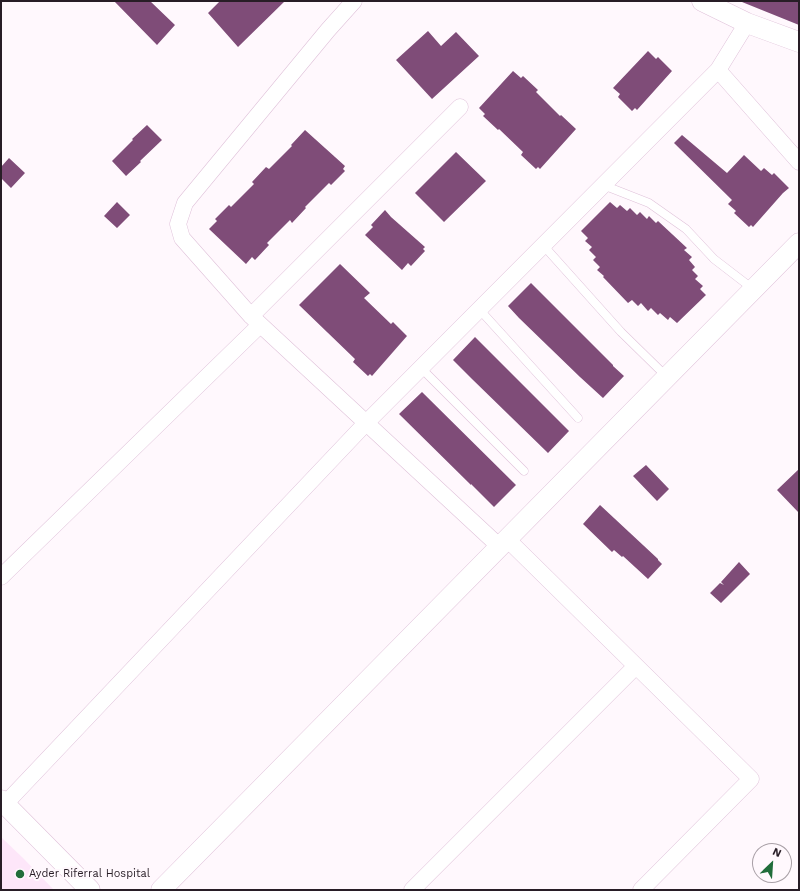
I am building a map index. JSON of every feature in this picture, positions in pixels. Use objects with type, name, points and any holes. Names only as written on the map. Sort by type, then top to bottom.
[{"type":"street","points":[[354,1],[328,30],[185,204],[178,224],[182,238],[256,320],[366,423],[503,543],[636,666],[751,779],[641,890]]},
{"type":"street","points":[[702,1],[747,23],[799,42]]},
{"type":"street","points":[[90,890],[3,802],[366,423],[718,70],[747,23]]},
{"type":"street","points":[[718,70],[799,162]]},
{"type":"street","points":[[1,577],[256,320],[460,106]]},
{"type":"street","points":[[161,890],[799,243]]},
{"type":"street","points":[[412,890],[636,666]]},
{"type":"lane","points":[[603,185],[649,203],[686,229],[714,260],[753,289]]},
{"type":"lane","points":[[543,246],[621,332],[667,377]]},
{"type":"lane","points":[[479,309],[578,418]]},
{"type":"lane","points":[[421,368],[524,471]]},
{"type":"shaded area","name":"Ayder Riferral Hospital","points":[[1,837],[23,858],[54,890],[1,890]]},
{"type":"building","points":[[114,1],[150,1],[175,25],[157,45]]},
{"type":"building","points":[[220,1],[285,1],[238,47],[208,13]]},
{"type":"building","points":[[799,1],[799,25],[742,2]]},
{"type":"building","points":[[428,31],[441,46],[456,32],[479,56],[432,99],[396,60]]},
{"type":"building","points":[[648,51],[656,59],[658,57],[672,71],[637,110],[635,108],[632,111],[618,97],[620,94],[613,88]]},
{"type":"building","points":[[513,71],[521,78],[523,76],[538,90],[536,92],[560,116],[561,115],[576,129],[540,169],[538,167],[536,169],[521,155],[523,152],[483,116],[485,114],[479,108]]},
{"type":"building","points":[[147,125],[162,140],[126,176],[112,161]]},
{"type":"building","points":[[305,130],[345,166],[343,169],[345,171],[331,185],[329,183],[305,207],[306,208],[292,223],[290,220],[267,243],[269,245],[255,260],[252,257],[246,264],[209,229],[217,221],[215,219],[229,205],[231,207],[254,184],[252,182],[266,167],[269,169],[292,146],[291,145]]},
{"type":"building","points":[[682,135],[727,173],[744,155],[761,171],[764,168],[772,175],[774,173],[789,188],[753,227],[751,225],[749,227],[734,213],[736,211],[728,204],[732,200],[674,143]]},
{"type":"building","points":[[456,152],[486,181],[444,222],[415,193]]},
{"type":"building","points":[[9,158],[25,173],[11,188],[1,178],[1,167]]},
{"type":"building","points":[[117,202],[130,215],[117,228],[104,216]]},
{"type":"building","points":[[610,202],[617,208],[620,205],[627,211],[630,208],[637,215],[640,212],[647,219],[649,216],[656,223],[658,221],[687,248],[684,250],[692,257],[689,260],[695,267],[692,270],[698,276],[695,279],[703,286],[700,289],[706,295],[677,323],[670,317],[668,320],[660,313],[658,315],[651,308],[648,311],[641,303],[638,306],[632,300],[628,303],[597,270],[600,267],[593,260],[596,257],[589,250],[592,247],[585,241],[588,238],[581,231]]},
{"type":"building","points":[[385,210],[425,247],[423,249],[425,251],[411,266],[408,263],[402,270],[365,235],[373,227],[371,225]]},
{"type":"building","points":[[340,264],[370,293],[364,298],[391,324],[393,322],[407,336],[372,376],[370,374],[368,376],[353,362],[355,359],[299,305]]},
{"type":"building","points":[[531,283],[624,376],[603,398],[508,306]]},
{"type":"building","points":[[475,337],[569,431],[548,453],[453,360]]},
{"type":"building","points":[[422,392],[516,485],[494,507],[399,414]]},
{"type":"building","points":[[646,465],[669,489],[657,501],[633,476]]},
{"type":"building","points":[[799,469],[799,513],[777,490]]},
{"type":"building","points":[[600,505],[662,564],[648,579],[623,556],[622,557],[614,550],[612,552],[583,524]]},
{"type":"building","points":[[739,562],[750,574],[721,603],[710,593],[720,583],[724,585],[721,582]]},
{"type":"place","name":"Ayder Riferral Hospital","points":[[20,874]]}]
